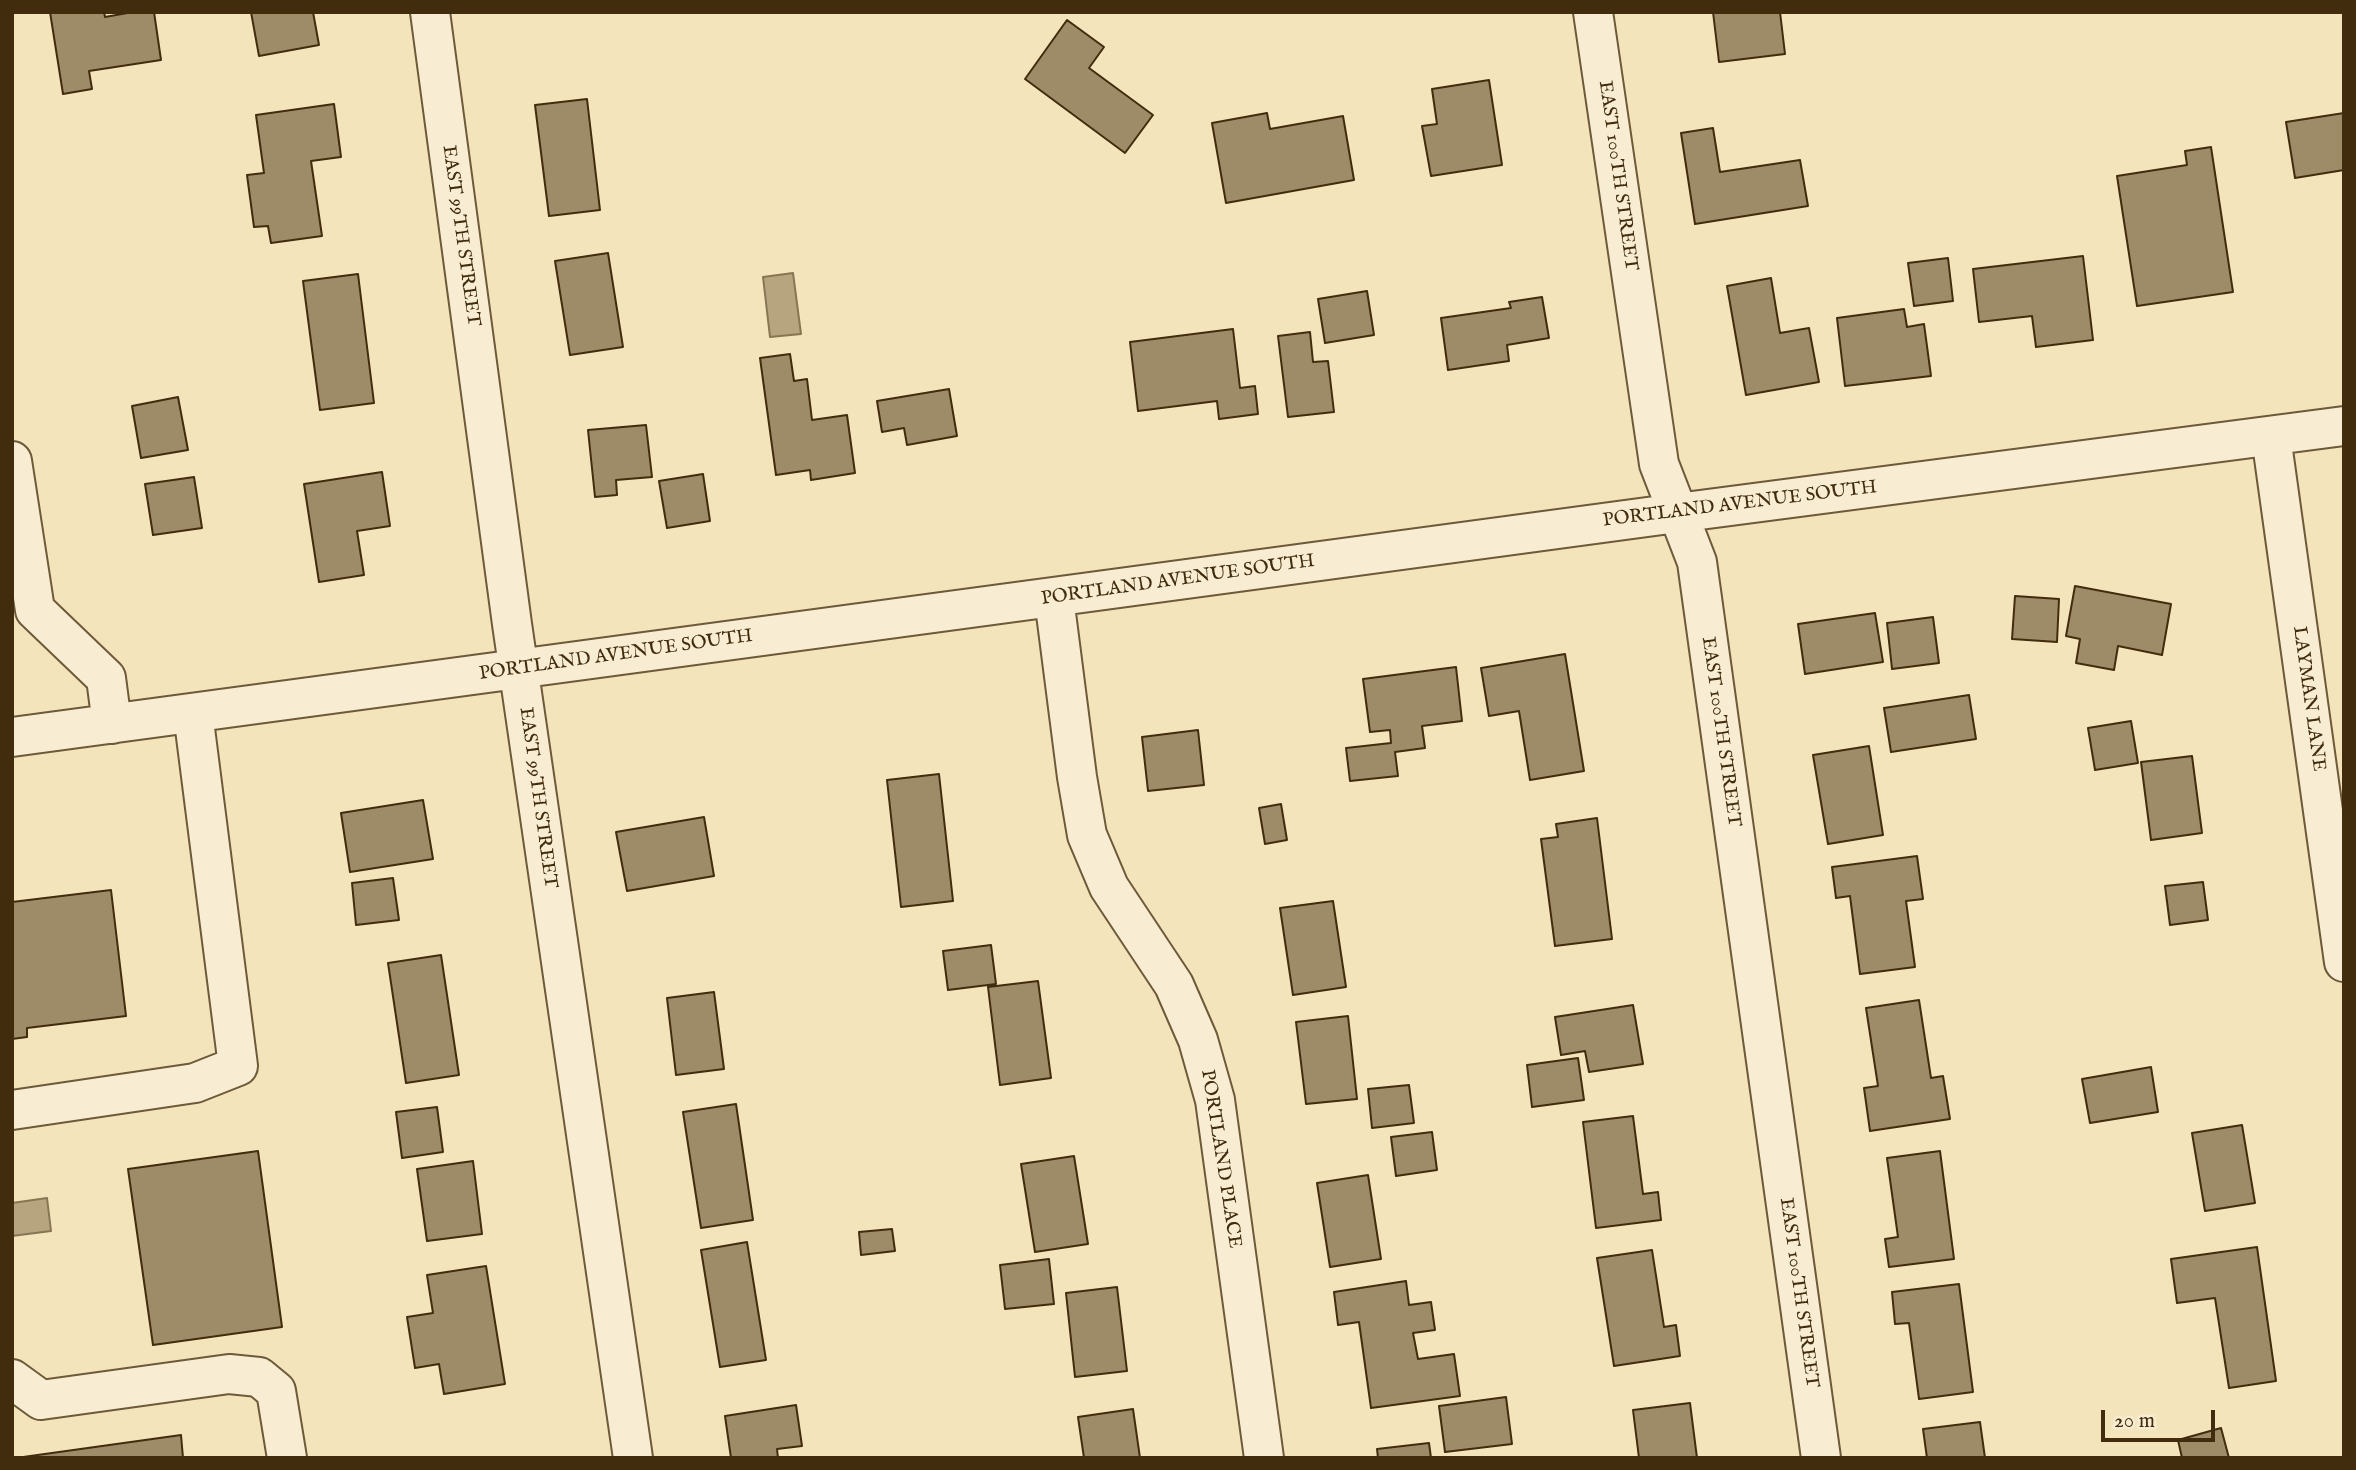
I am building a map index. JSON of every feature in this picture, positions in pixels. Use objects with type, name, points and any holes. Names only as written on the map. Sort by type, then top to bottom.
[{"type":"street","name":"EAST 99TH STREET","points":[[430,12],[518,669],[633,1458]]},
{"type":"street","name":"EAST 100TH STREET","points":[[1593,12],[1659,464],[1697,562],[1821,1458]]},
{"type":"street","name":"PORTLAND AVENUE SOUTH","points":[[12,737],[2344,426]]},
{"type":"street","name":"LAYMAN LANE","points":[[2271,436],[2344,962]]},
{"type":"street","points":[[12,461],[23,611],[106,678],[112,724]]},
{"type":"street","name":"PORTLAND PLACE","points":[[1054,598],[1087,835],[1109,887],[1174,985],[1199,1040],[1214,1100],[1264,1458]]},
{"type":"street","points":[[12,1110],[195,1083],[238,1066],[194,713]]},
{"type":"street","points":[[12,1379],[41,1400],[229,1374],[260,1377],[276,1391],[287,1458]]},
{"type":"shaded area","points":[[793,273],[801,334],[770,337],[763,277]]},
{"type":"shaded area","points":[[47,1198],[51,1231],[12,1236],[12,1203]]},
{"type":"building","points":[[50,12],[104,12],[105,17],[133,12],[154,12],[161,60],[89,71],[92,89],[63,94]]},
{"type":"building","points":[[251,12],[313,12],[319,45],[259,56]]},
{"type":"building","points":[[1713,12],[1780,12],[1785,54],[1719,62]]},
{"type":"building","points":[[1067,20],[1104,47],[1089,68],[1153,115],[1125,153],[1025,79]]},
{"type":"building","points":[[1489,80],[1502,165],[1431,176],[1422,126],[1437,124],[1432,89]]},
{"type":"building","points":[[587,99],[600,210],[549,216],[535,105]]},
{"type":"building","points":[[334,104],[341,157],[311,161],[322,236],[271,243],[268,226],[254,227],[247,175],[264,173],[256,115]]},
{"type":"building","points":[[1267,113],[1270,129],[1343,116],[1354,180],[1226,203],[1212,123]]},
{"type":"building","points":[[2344,113],[2344,170],[2295,178],[2286,122]]},
{"type":"building","points":[[1713,128],[1720,172],[1800,160],[1808,206],[1695,224],[1681,133]]},
{"type":"building","points":[[2211,147],[2233,292],[2137,306],[2117,176],[2187,165],[2185,151]]},
{"type":"building","points":[[608,253],[623,347],[570,355],[555,261]]},
{"type":"building","points":[[2083,256],[2093,340],[2036,347],[2032,316],[1979,322],[1973,269]]},
{"type":"building","points":[[1948,258],[1953,301],[1914,306],[1908,263]]},
{"type":"building","points":[[358,274],[374,403],[320,410],[303,281]]},
{"type":"building","points":[[1771,278],[1780,333],[1809,328],[1819,382],[1746,395],[1727,286]]},
{"type":"building","points":[[1367,291],[1374,335],[1325,343],[1318,299]]},
{"type":"building","points":[[1542,297],[1549,338],[1507,345],[1509,361],[1448,370],[1441,318],[1511,308],[1509,302]]},
{"type":"building","points":[[1904,309],[1907,327],[1924,324],[1931,376],[1845,386],[1837,318]]},
{"type":"building","points":[[1233,329],[1240,388],[1255,386],[1258,414],[1219,419],[1217,401],[1138,411],[1130,342]]},
{"type":"building","points":[[1310,332],[1313,362],[1328,361],[1334,412],[1288,417],[1278,336]]},
{"type":"building","points":[[790,354],[794,381],[807,379],[812,420],[847,415],[855,473],[811,480],[810,470],[776,475],[760,358]]},
{"type":"building","points":[[949,389],[957,436],[907,445],[904,428],[882,432],[877,401]]},
{"type":"building","points":[[178,397],[188,450],[141,458],[132,406]]},
{"type":"building","points":[[646,425],[652,477],[616,480],[617,495],[595,497],[588,430]]},
{"type":"building","points":[[382,472],[390,526],[357,531],[364,575],[319,582],[304,484]]},
{"type":"building","points":[[703,474],[710,521],[667,528],[659,481]]},
{"type":"building","points":[[194,477],[202,528],[153,535],[145,484]]},
{"type":"building","points":[[2075,586],[2171,604],[2162,655],[2118,646],[2114,670],[2076,663],[2080,639],[2066,636]]},
{"type":"building","points":[[2015,596],[2059,599],[2057,642],[2012,639]]},
{"type":"building","points":[[1875,613],[1883,662],[1805,674],[1798,624]]},
{"type":"building","points":[[1933,617],[1939,663],[1892,669],[1887,623]]},
{"type":"building","points":[[1565,654],[1584,771],[1530,780],[1519,711],[1489,716],[1481,668]]},
{"type":"building","points":[[1456,667],[1462,721],[1422,726],[1425,748],[1395,752],[1398,776],[1350,781],[1346,748],[1391,743],[1390,730],[1370,732],[1363,679]]},
{"type":"building","points":[[1969,695],[1976,739],[1891,752],[1884,708]]},
{"type":"building","points":[[2131,721],[2138,763],[2095,770],[2088,728]]},
{"type":"building","points":[[1198,730],[1204,785],[1148,791],[1142,737]]},
{"type":"building","points":[[1869,746],[1883,835],[1828,844],[1813,755]]},
{"type":"building","points":[[2192,756],[2202,833],[2151,840],[2141,762]]},
{"type":"building","points":[[939,774],[953,901],[901,907],[887,780]]},
{"type":"building","points":[[423,800],[433,859],[350,872],[341,813]]},
{"type":"building","points":[[1281,804],[1287,840],[1265,844],[1259,808]]},
{"type":"building","points":[[704,817],[714,876],[627,891],[616,832]]},
{"type":"building","points":[[1597,818],[1612,939],[1555,946],[1541,839],[1558,837],[1556,824]]},
{"type":"building","points":[[1917,856],[1923,899],[1906,901],[1915,967],[1860,974],[1850,896],[1836,898],[1832,867]]},
{"type":"building","points":[[393,878],[399,920],[356,925],[352,883]]},
{"type":"building","points":[[2203,882],[2208,920],[2170,925],[2165,886]]},
{"type":"building","points":[[111,890],[126,1016],[27,1028],[27,1037],[12,1039],[12,902]]},
{"type":"building","points":[[1333,901],[1346,987],[1293,995],[1280,908]]},
{"type":"building","points":[[991,945],[996,984],[948,990],[943,951]]},
{"type":"building","points":[[441,955],[459,1075],[406,1083],[388,963]]},
{"type":"building","points":[[1038,981],[1051,1078],[1000,1085],[988,987]]},
{"type":"building","points":[[714,992],[724,1069],[676,1075],[667,998]]},
{"type":"building","points":[[1919,1000],[1931,1078],[1943,1076],[1950,1119],[1870,1131],[1864,1088],[1878,1086],[1866,1008]]},
{"type":"building","points":[[1633,1005],[1643,1064],[1589,1072],[1585,1051],[1561,1055],[1555,1017]]},
{"type":"building","points":[[1348,1016],[1357,1099],[1306,1104],[1296,1022]]},
{"type":"building","points":[[1578,1058],[1584,1100],[1532,1107],[1527,1065]]},
{"type":"building","points":[[2151,1067],[2158,1112],[2090,1123],[2082,1079]]},
{"type":"building","points":[[1409,1085],[1414,1123],[1372,1128],[1368,1089]]},
{"type":"building","points":[[736,1104],[753,1220],[701,1228],[683,1112]]},
{"type":"building","points":[[437,1107],[443,1152],[402,1158],[396,1112]]},
{"type":"building","points":[[1633,1116],[1643,1194],[1658,1192],[1661,1220],[1596,1228],[1583,1122]]},
{"type":"building","points":[[2242,1125],[2255,1203],[2205,1211],[2192,1133]]},
{"type":"building","points":[[1432,1132],[1437,1170],[1396,1176],[1391,1137]]},
{"type":"building","points":[[258,1151],[282,1327],[153,1345],[128,1169]]},
{"type":"building","points":[[1940,1151],[1954,1259],[1889,1267],[1885,1239],[1898,1237],[1887,1158]]},
{"type":"building","points":[[1074,1156],[1088,1244],[1035,1252],[1021,1164]]},
{"type":"building","points":[[473,1161],[482,1234],[427,1241],[417,1169]]},
{"type":"building","points":[[1368,1175],[1381,1259],[1330,1267],[1317,1183]]},
{"type":"building","points":[[892,1229],[895,1251],[861,1255],[859,1232]]},
{"type":"building","points":[[747,1242],[766,1360],[720,1367],[701,1250]]},
{"type":"building","points":[[2257,1247],[2276,1381],[2229,1388],[2215,1298],[2177,1303],[2171,1259]]},
{"type":"building","points":[[1652,1250],[1664,1327],[1676,1325],[1680,1356],[1614,1366],[1597,1258]]},
{"type":"building","points":[[1049,1259],[1054,1304],[1005,1309],[1000,1265]]},
{"type":"building","points":[[486,1266],[505,1384],[444,1394],[439,1364],[415,1368],[407,1317],[433,1313],[427,1275]]},
{"type":"building","points":[[1406,1281],[1409,1305],[1431,1302],[1435,1330],[1413,1333],[1418,1359],[1454,1354],[1460,1396],[1371,1408],[1359,1322],[1338,1325],[1334,1292]]},
{"type":"building","points":[[1959,1284],[1973,1392],[1919,1399],[1909,1323],[1895,1324],[1892,1292]]},
{"type":"building","points":[[1117,1287],[1127,1371],[1075,1377],[1066,1293]]},
{"type":"building","points":[[1506,1397],[1512,1444],[1445,1452],[1439,1406]]},
{"type":"building","points":[[1690,1403],[1697,1458],[1639,1458],[1633,1410]]},
{"type":"building","points":[[796,1405],[802,1446],[777,1449],[778,1458],[731,1458],[725,1416]]},
{"type":"building","points":[[1133,1409],[1140,1458],[1084,1458],[1078,1417]]},
{"type":"building","points":[[1980,1422],[1985,1458],[1927,1458],[1923,1429]]},
{"type":"building","points":[[2221,1428],[2229,1458],[2182,1458],[2178,1440]]},
{"type":"building","points":[[181,1435],[183,1458],[16,1458]]},
{"type":"building","points":[[1429,1443],[1431,1458],[1378,1458],[1377,1449]]}]
